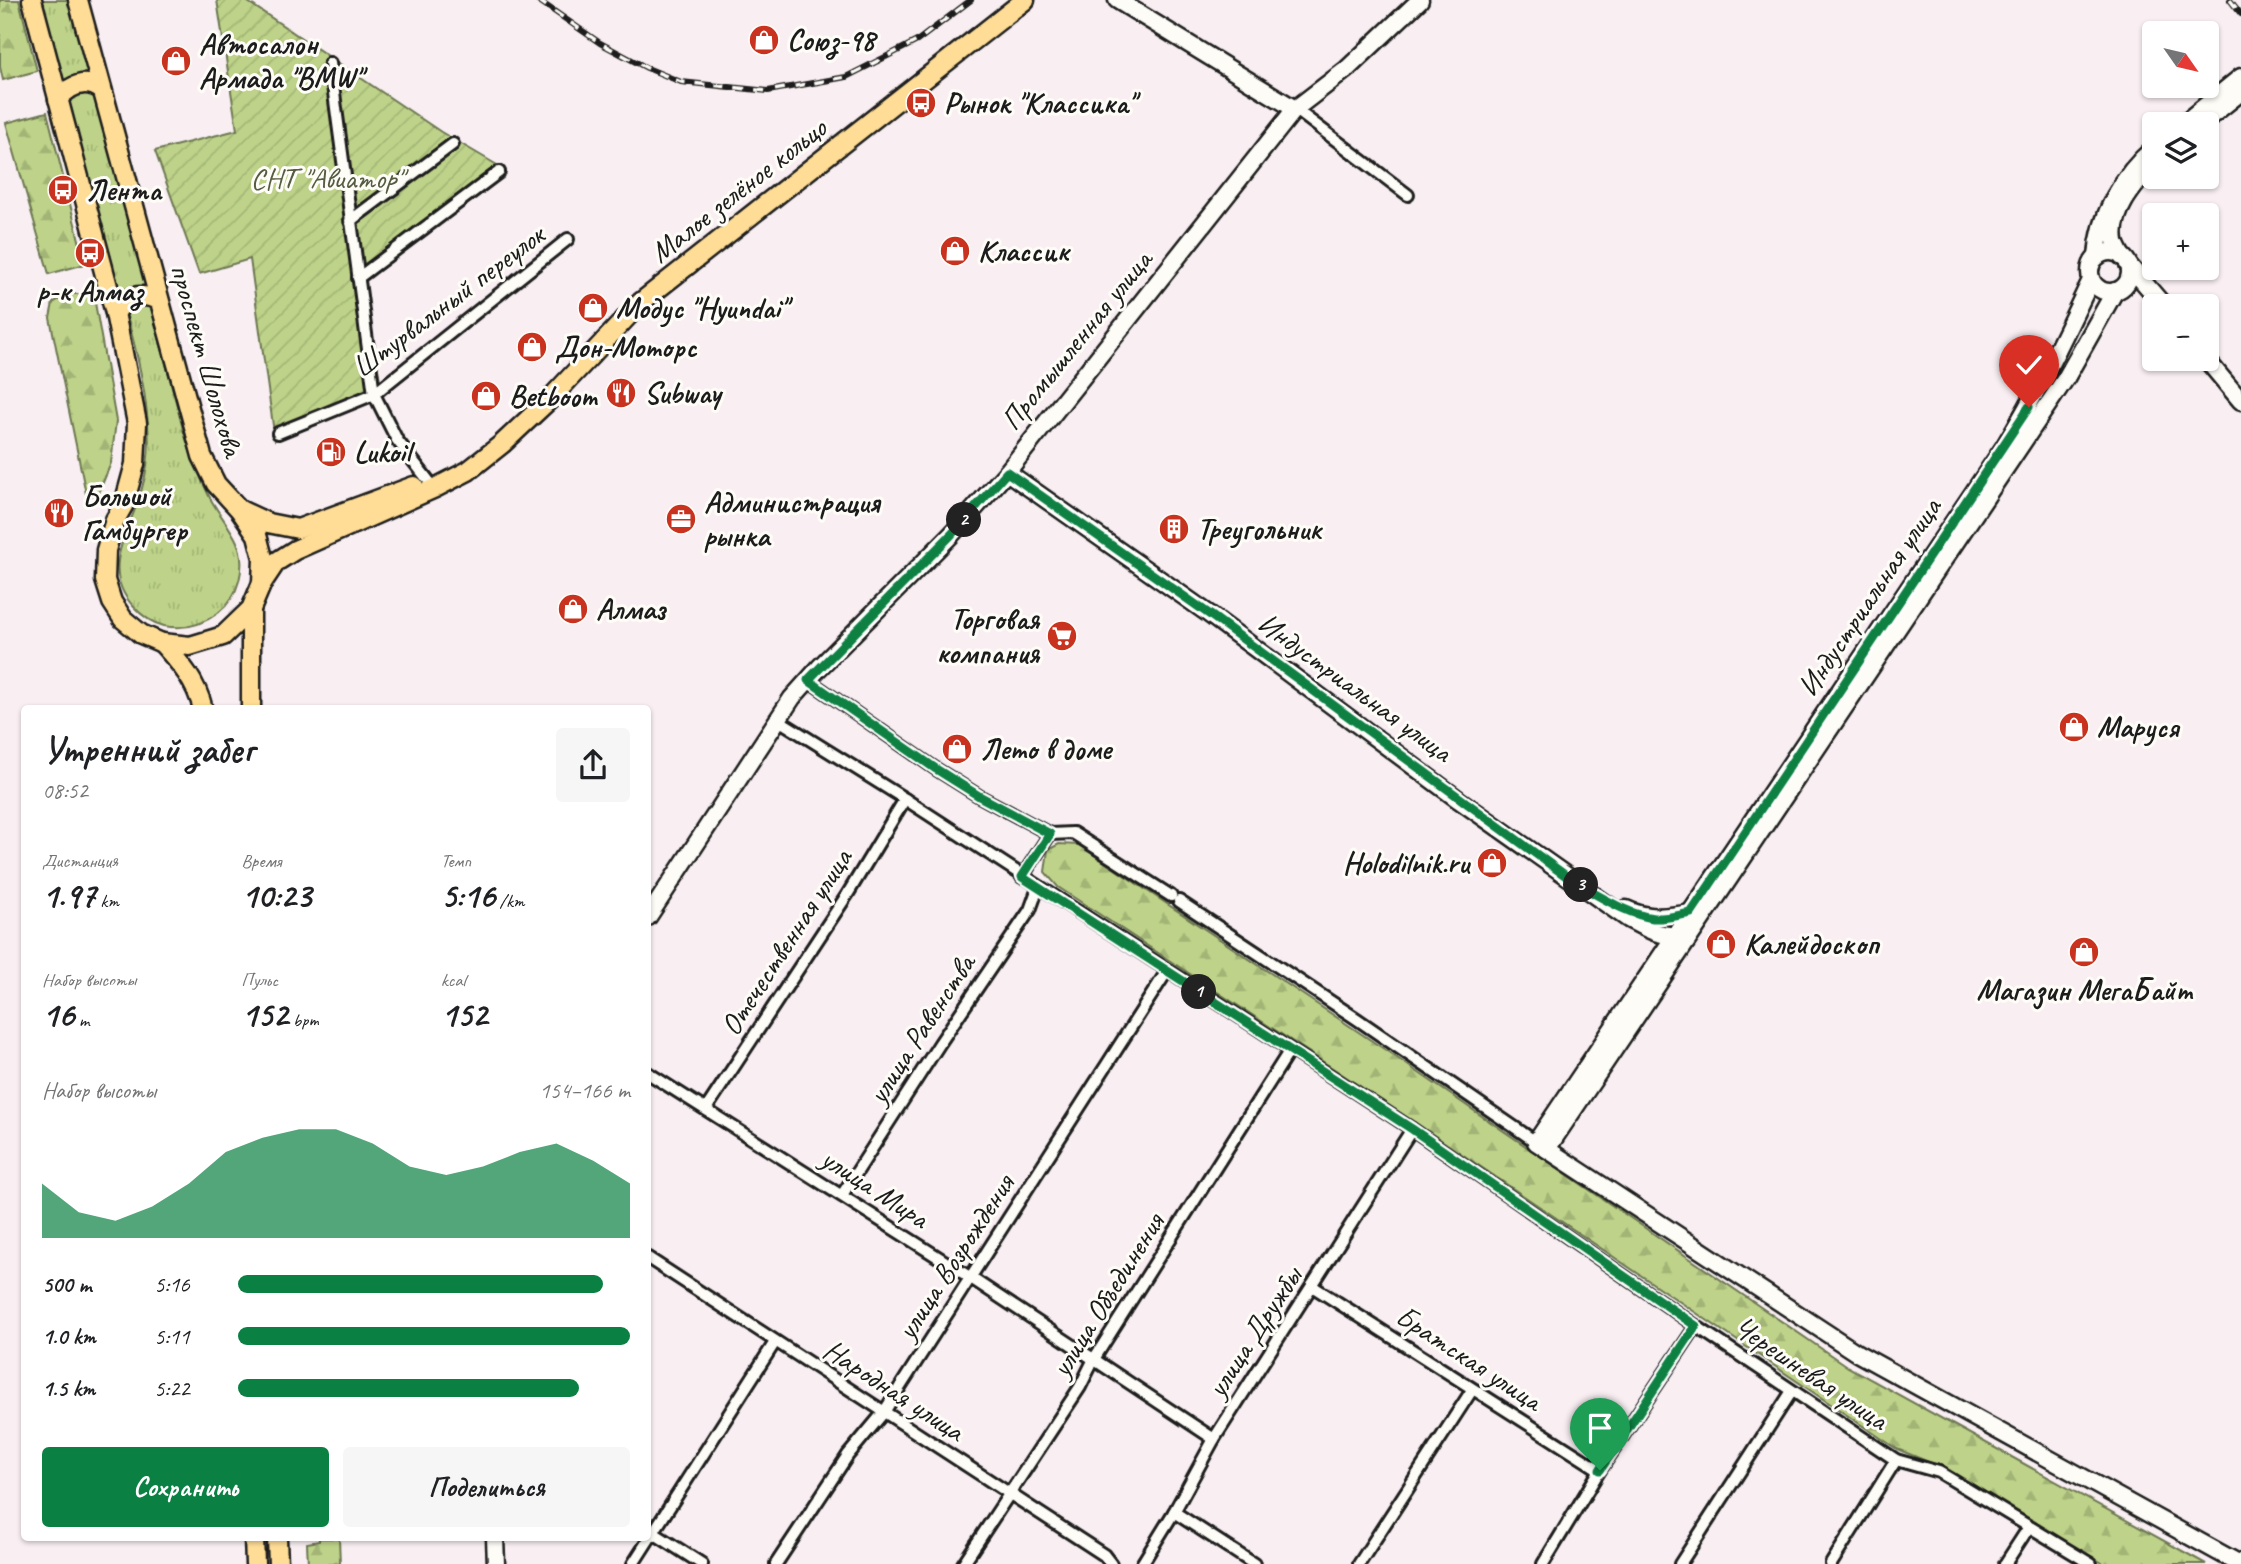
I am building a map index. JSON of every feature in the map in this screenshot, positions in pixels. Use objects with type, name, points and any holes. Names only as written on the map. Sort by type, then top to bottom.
[{"type":"main road","name":"проспект Шолохова","points":[[32,0],[115,313],[137,423],[135,464],[124,504],[115,520],[106,550],[105,580],[112,602],[123,619],[141,634],[162,643],[190,646],[223,636],[251,609],[262,583],[263,558],[257,535],[240,510],[216,484],[202,456],[78,0]]},
{"type":"main road","name":"Малое зелёное кольцо","points":[[262,583],[276,562],[295,550],[468,471],[502,444],[550,399],[641,302],[1025,0]]},
{"type":"main road","points":[[58,99],[68,88],[79,83],[97,86],[102,90]]},
{"type":"main road","points":[[115,313],[123,301],[134,295],[147,295],[159,300]]},
{"type":"main road","name":"Малое зелёное кольцо","points":[[240,510],[268,523],[298,529],[428,480],[502,444]]},
{"type":"main road","points":[[251,609],[251,705]]},
{"type":"main road","points":[[162,643],[186,668],[202,705]]},
{"type":"main road","points":[[254,1541],[255,1564]]},
{"type":"main road","points":[[277,1541],[278,1564]]},
{"type":"street","points":[[1118,0],[1295,109],[1408,195]]},
{"type":"street","name":"Промышленная улица","points":[[651,912],[777,719],[808,680],[951,535],[1007,472],[1295,109],[1337,78],[1420,0]]},
{"type":"street","points":[[330,63],[374,394],[397,440],[428,480]]},
{"type":"street","points":[[2201,112],[2239,86]]},
{"type":"street","points":[[2213,112],[2239,86]]},
{"type":"street","points":[[350,221],[453,144]]},
{"type":"street","points":[[2097,257],[2100,234],[2111,206],[2134,169],[2142,164]]},
{"type":"street","points":[[358,278],[499,172]]},
{"type":"street","points":[[2119,290],[2129,277],[2115,240],[2120,209],[2142,172]]},
{"type":"street","name":"Штурвальный переулок","points":[[278,433],[374,394],[568,239]]},
{"type":"street","points":[[2148,294],[2101,290],[2091,279],[2092,264],[2097,257],[2105,253],[2114,253],[2125,261],[2154,294]]},
{"type":"street","name":"Индустриальная улица","points":[[1967,514],[2029,407],[2061,346],[2091,279]]},
{"type":"street","name":"Индустриальная улица","points":[[1542,1146],[1967,514],[2066,378],[2119,290]]},
{"type":"street","points":[[2216,371],[2241,401]]},
{"type":"street","name":"Индустриальная улица","points":[[1007,472],[1209,614],[1577,884],[1649,931],[1675,936]]},
{"type":"street","points":[[808,680],[979,796],[1050,834],[1073,833],[1175,898],[1542,1146],[1857,1353],[2240,1564]]},
{"type":"street","name":"Черешневая улица","points":[[777,719],[905,799],[1412,1129],[1696,1326],[1896,1460],[1939,1472],[2091,1564]]},
{"type":"street","name":"Отечественная улица","points":[[706,1109],[847,895],[905,799]]},
{"type":"street","points":[[1022,877],[1050,834]]},
{"type":"street","points":[[1577,884],[1632,912],[1653,918],[1694,920]]},
{"type":"street","name":"улица Равенства","points":[[842,1195],[1030,910],[1038,888]]},
{"type":"street","points":[[1542,1146],[1675,936],[1694,920]]},
{"type":"street","name":"улица Возрождения","points":[[776,1564],[848,1455],[884,1412],[1167,971]]},
{"type":"street","name":"улица Объединения","points":[[962,1564],[1080,1387],[1094,1359],[1290,1050]]},
{"type":"street","name":"улица Мира","points":[[651,1075],[971,1278],[1214,1439]]},
{"type":"street","name":"улица Дружбы","points":[[1142,1564],[1214,1439],[1412,1129]]},
{"type":"street","name":"Народная улица","points":[[651,1260],[1104,1555],[1111,1564]]},
{"type":"street","name":"Братская улица","points":[[1312,1286],[1600,1470]]},
{"type":"street","points":[[1543,1564],[1600,1470],[1696,1326]]},
{"type":"street","points":[[702,1564],[652,1532],[775,1342]]},
{"type":"street","points":[[1359,1564],[1472,1390]]},
{"type":"street","points":[[1680,1564],[1792,1391]]},
{"type":"street","points":[[1831,1564],[1896,1460]]},
{"type":"street","points":[[1174,1512],[1254,1564]]},
{"type":"street","points":[[2005,1564],[2029,1527]]},
{"type":"street","points":[[495,1541],[496,1564]]},
{"type":"street","points":[[633,1564],[647,1541]]},
{"type":"green space","points":[[0,0],[19,0],[37,71],[3,80],[0,67]]},
{"type":"green space","points":[[41,0],[71,0],[184,433],[205,488],[240,551],[241,571],[231,599],[218,613],[192,626],[164,626],[147,619],[133,606],[118,577],[121,548],[147,465],[149,441],[146,404],[133,340]]},
{"type":"green space","name":"СНТ \"Авиатор\"","points":[[217,0],[245,0],[441,132],[504,169],[362,277],[382,392],[275,440],[250,259],[199,274],[155,151],[237,130]]},
{"type":"green space","points":[[47,112],[85,264],[49,274],[6,123]]},
{"type":"green space","points":[[68,294],[94,297],[116,421],[111,463],[97,497],[86,494],[50,318],[53,303]]},
{"type":"green space","points":[[1059,844],[1079,845],[1387,1051],[1848,1367],[2206,1564],[2104,1564],[1941,1467],[1897,1449],[1416,1123],[1058,887],[1045,872],[1048,850]]},
{"type":"green space","points":[[339,1541],[340,1564],[308,1564],[307,1543]]},
{"type":"railway","points":[[538,0],[600,43],[647,68],[681,82],[768,91],[846,77],[917,41],[971,0]]},
{"type":"railway","points":[[2230,0],[2241,14]]},
{"type":"place","name":"Союз-98","points":[[764,40]]},
{"type":"place","name":"Автосалон Армада \"BMW\"","points":[[176,61]]},
{"type":"place","name":"Рынок \"Классика\"","points":[[921,103]]},
{"type":"place","name":"Лента","points":[[63,190]]},
{"type":"place","name":"Классик","points":[[955,251]]},
{"type":"place","name":"р-к Алмаз","points":[[90,253]]},
{"type":"place","name":"Модус \"Hyundai\"","points":[[593,308]]},
{"type":"place","name":"Дон-Моторс","points":[[532,347]]},
{"type":"place","name":"Subway","points":[[621,393]]},
{"type":"place","name":"Betboom","points":[[486,396]]},
{"type":"place","name":"Lukoil","points":[[331,452]]},
{"type":"place","name":"Большой Гамбургер","points":[[59,513]]},
{"type":"place","name":"Администрация рынка","points":[[681,519]]},
{"type":"place","name":"Треугольник","points":[[1174,529]]},
{"type":"place","name":"Алмаз","points":[[573,609]]},
{"type":"place","name":"Торговая компания","points":[[1062,636]]},
{"type":"place","name":"Маруся","points":[[2074,727]]},
{"type":"place","name":"Лето в доме","points":[[957,749]]},
{"type":"place","name":"Holodilnik.ru","points":[[1492,863]]},
{"type":"place","name":"Калейдоскоп","points":[[1721,944]]},
{"type":"place","name":"Магазин МегаБайт","points":[[2084,952]]},
{"type":"route","points":[[1600,1470],[1696,1326],[1412,1129],[1022,877],[1050,834],[979,796],[936,769],[808,680],[951,535],[1007,472],[1209,614],[1577,884],[1632,912],[1653,918],[1691,913],[2029,407]]}]
